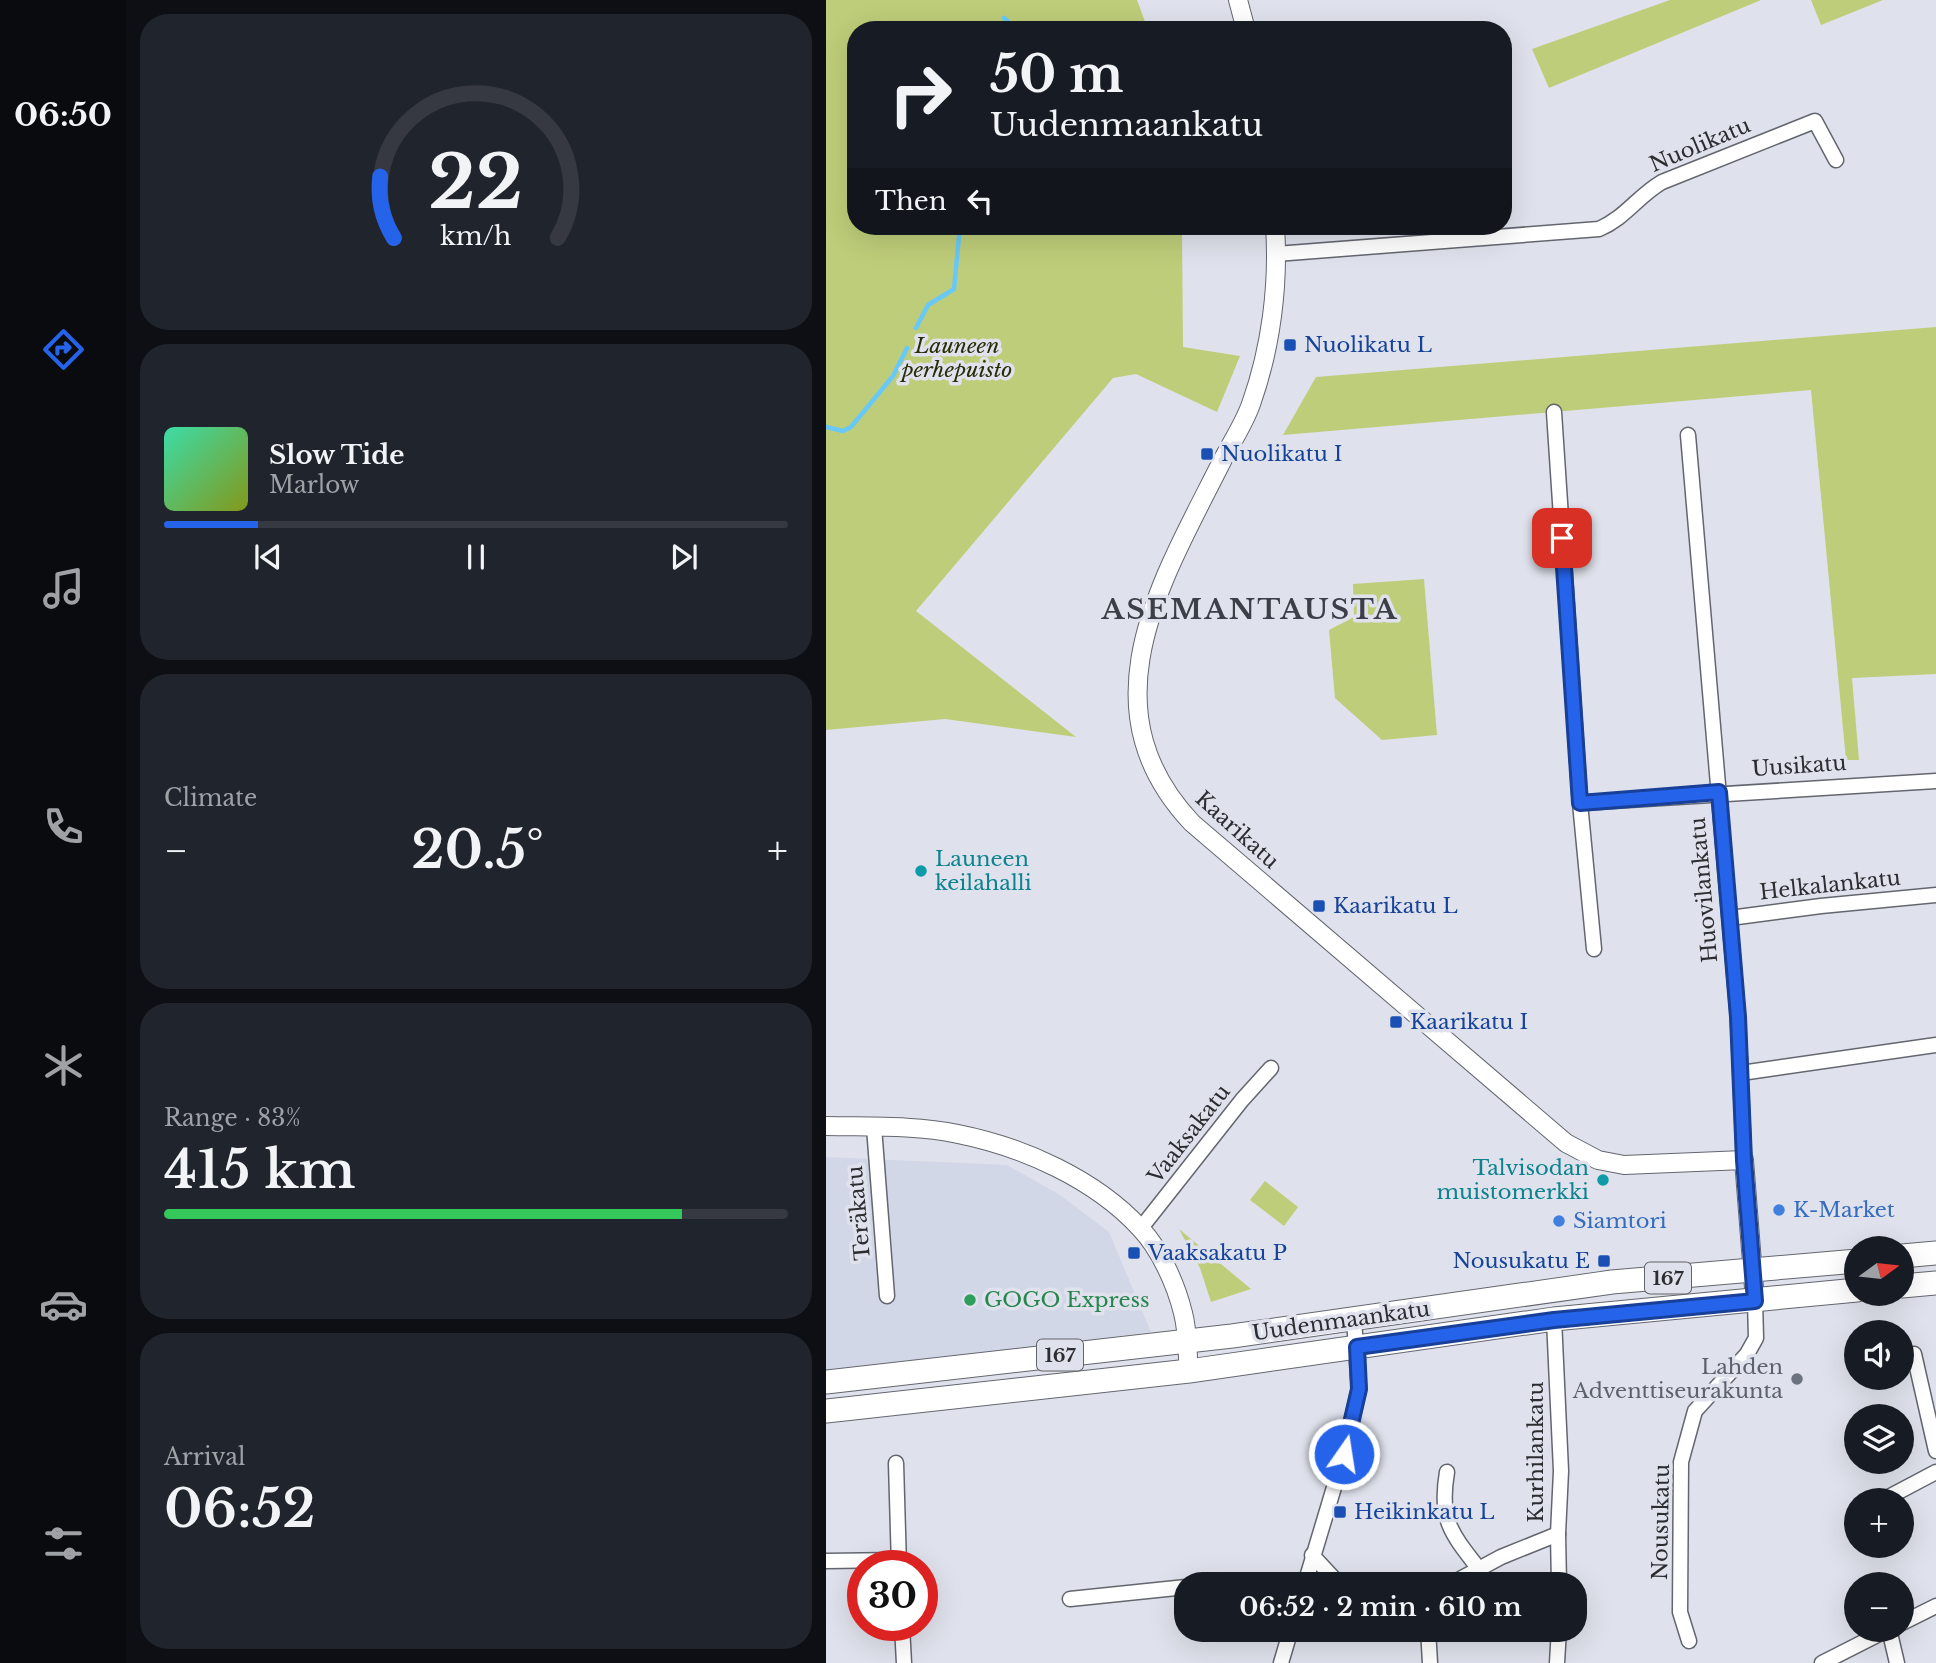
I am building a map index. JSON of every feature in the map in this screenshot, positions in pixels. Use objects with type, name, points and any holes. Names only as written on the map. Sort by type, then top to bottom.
[{"type":"main road","points":[[1914,1255],[1936,1253]]},
{"type":"main road","name":"Uudenmaankatu","points":[[826,1382],[1354,1320],[1612,1282],[1844,1262]]},
{"type":"main road","points":[[1914,1285],[1936,1283]]},
{"type":"main road","name":"Uudenmaankatu","points":[[826,1411],[1189,1371],[1554,1320],[1844,1291]]},
{"type":"street","points":[[1238,0],[1244,21]]},
{"type":"street","name":"Nuolikatu","points":[[1276,254],[1423,245],[1599,229],[1618,221],[1644,192],[1662,182],[1815,121],[1836,160]]},
{"type":"street","name":"Kaarikatu","points":[[1275,235],[1276,254],[1266,354],[1251,406],[1155,600],[1139,653],[1136,683],[1141,729],[1164,789],[1192,823],[1566,1143],[1598,1160],[1624,1165],[1744,1160]]},
{"type":"street","points":[[1554,412],[1580,803],[1594,949]]},
{"type":"street","name":"Huovilankatu","points":[[1688,435],[1730,918],[1755,1301]]},
{"type":"street","name":"Uusikatu","points":[[1580,803],[1719,792],[1936,781]]},
{"type":"street","name":"Helkalankatu","points":[[1730,918],[1936,895]]},
{"type":"street","points":[[1741,1073],[1936,1045]]},
{"type":"street","name":"Vaaksakatu","points":[[1141,1228],[1242,1100],[1271,1068]]},
{"type":"street","points":[[826,1126],[958,1134],[997,1144],[1079,1180],[1141,1228],[1159,1256],[1183,1314],[1189,1371]]},
{"type":"street","name":"Teräkatu","points":[[874,1127],[887,1296]]},
{"type":"street","name":"Nousukatu","points":[[1689,1641],[1680,1612],[1681,1462],[1695,1411],[1747,1354],[1756,1338],[1755,1301]]},
{"type":"street","points":[[1308,1572],[1344,1454],[1356,1402],[1357,1347],[1354,1320]]},
{"type":"street","name":"Kurhilankatu","points":[[1554,1320],[1561,1471],[1559,1572]]},
{"type":"street","points":[[1914,1354],[1936,1451]]},
{"type":"street","points":[[897,1464],[899,1550]]},
{"type":"street","points":[[1447,1472],[1442,1499],[1448,1527],[1479,1569]]},
{"type":"street","points":[[1906,1488],[1936,1472]]},
{"type":"street","points":[[1473,1572],[1558,1534]]},
{"type":"street","points":[[1312,1555],[1328,1572]]},
{"type":"street","points":[[826,1561],[847,1562]]},
{"type":"street","points":[[1070,1599],[1174,1588]]},
{"type":"street","points":[[1914,1617],[1936,1606]]},
{"type":"street","points":[[903,1641],[904,1663]]},
{"type":"street","points":[[1282,1663],[1288,1642]]},
{"type":"street","points":[[1429,1642],[1430,1663]]},
{"type":"street","points":[[1557,1663],[1558,1642]]},
{"type":"street","points":[[1822,1663],[1863,1642]]},
{"type":"street","points":[[1892,1642],[1897,1663]]},
{"type":"shaded area","points":[[826,1157],[1007,1165],[1060,1195],[1109,1232],[1151,1332],[826,1373]]},
{"type":"green space","name":"Launeen perhepuisto","points":[[826,0],[1137,0],[1145,21],[847,21],[847,235],[1182,235],[1183,347],[1240,356],[1217,412],[1136,374],[1113,378],[916,611],[1076,737],[945,719],[826,730]]},
{"type":"green space","points":[[1670,0],[1761,0],[1549,88],[1532,49]]},
{"type":"green space","points":[[1811,0],[1883,0],[1821,25]]},
{"type":"green space","points":[[1936,327],[1936,674],[1852,678],[1859,760],[1846,760],[1811,390],[1283,435],[1316,377]]},
{"type":"green space","points":[[1424,579],[1437,735],[1382,740],[1335,698],[1329,630],[1354,617],[1353,584]]},
{"type":"green space","points":[[1265,1181],[1298,1207],[1284,1226],[1250,1200]]},
{"type":"green space","points":[[1179,1229],[1251,1289],[1211,1302],[1200,1268]]},
{"type":"waterway","points":[[1004,18],[1007,21]]},
{"type":"waterway","points":[[916,328],[928,305],[954,289],[959,235]]},
{"type":"waterway","points":[[826,427],[843,431],[851,427],[893,376],[907,348]]},
{"type":"place","name":"Nuolikatu L","points":[[1290,345]]},
{"type":"place","name":"Nuolikatu I","points":[[1207,454]]},
{"type":"place","name":"Launeen keilahalli","points":[[921,871]]},
{"type":"place","name":"Kaarikatu L","points":[[1319,906]]},
{"type":"place","name":"Kaarikatu I","points":[[1396,1022]]},
{"type":"place","name":"Talvisodan muistomerkki","points":[[1603,1180]]},
{"type":"place","name":"K-Market","points":[[1779,1210]]},
{"type":"place","name":"Siamtori","points":[[1559,1221]]},
{"type":"place","name":"Vaaksakatu P","points":[[1134,1253]]},
{"type":"place","name":"Nousukatu E","points":[[1604,1261]]},
{"type":"place","name":"GOGO Express","points":[[970,1300]]},
{"type":"place","name":"Lahden Adventtiseurakunta","points":[[1797,1379]]},
{"type":"place","name":"Heikinkatu L","points":[[1340,1512]]},
{"type":"district","name":"ASEMANTAUSTA","points":[[1250,609]]},
{"type":"route","points":[[1344,1454],[1359,1389],[1357,1347],[1554,1320],[1755,1301],[1744,1160],[1738,1017],[1719,792],[1580,803],[1562,538]]}]
